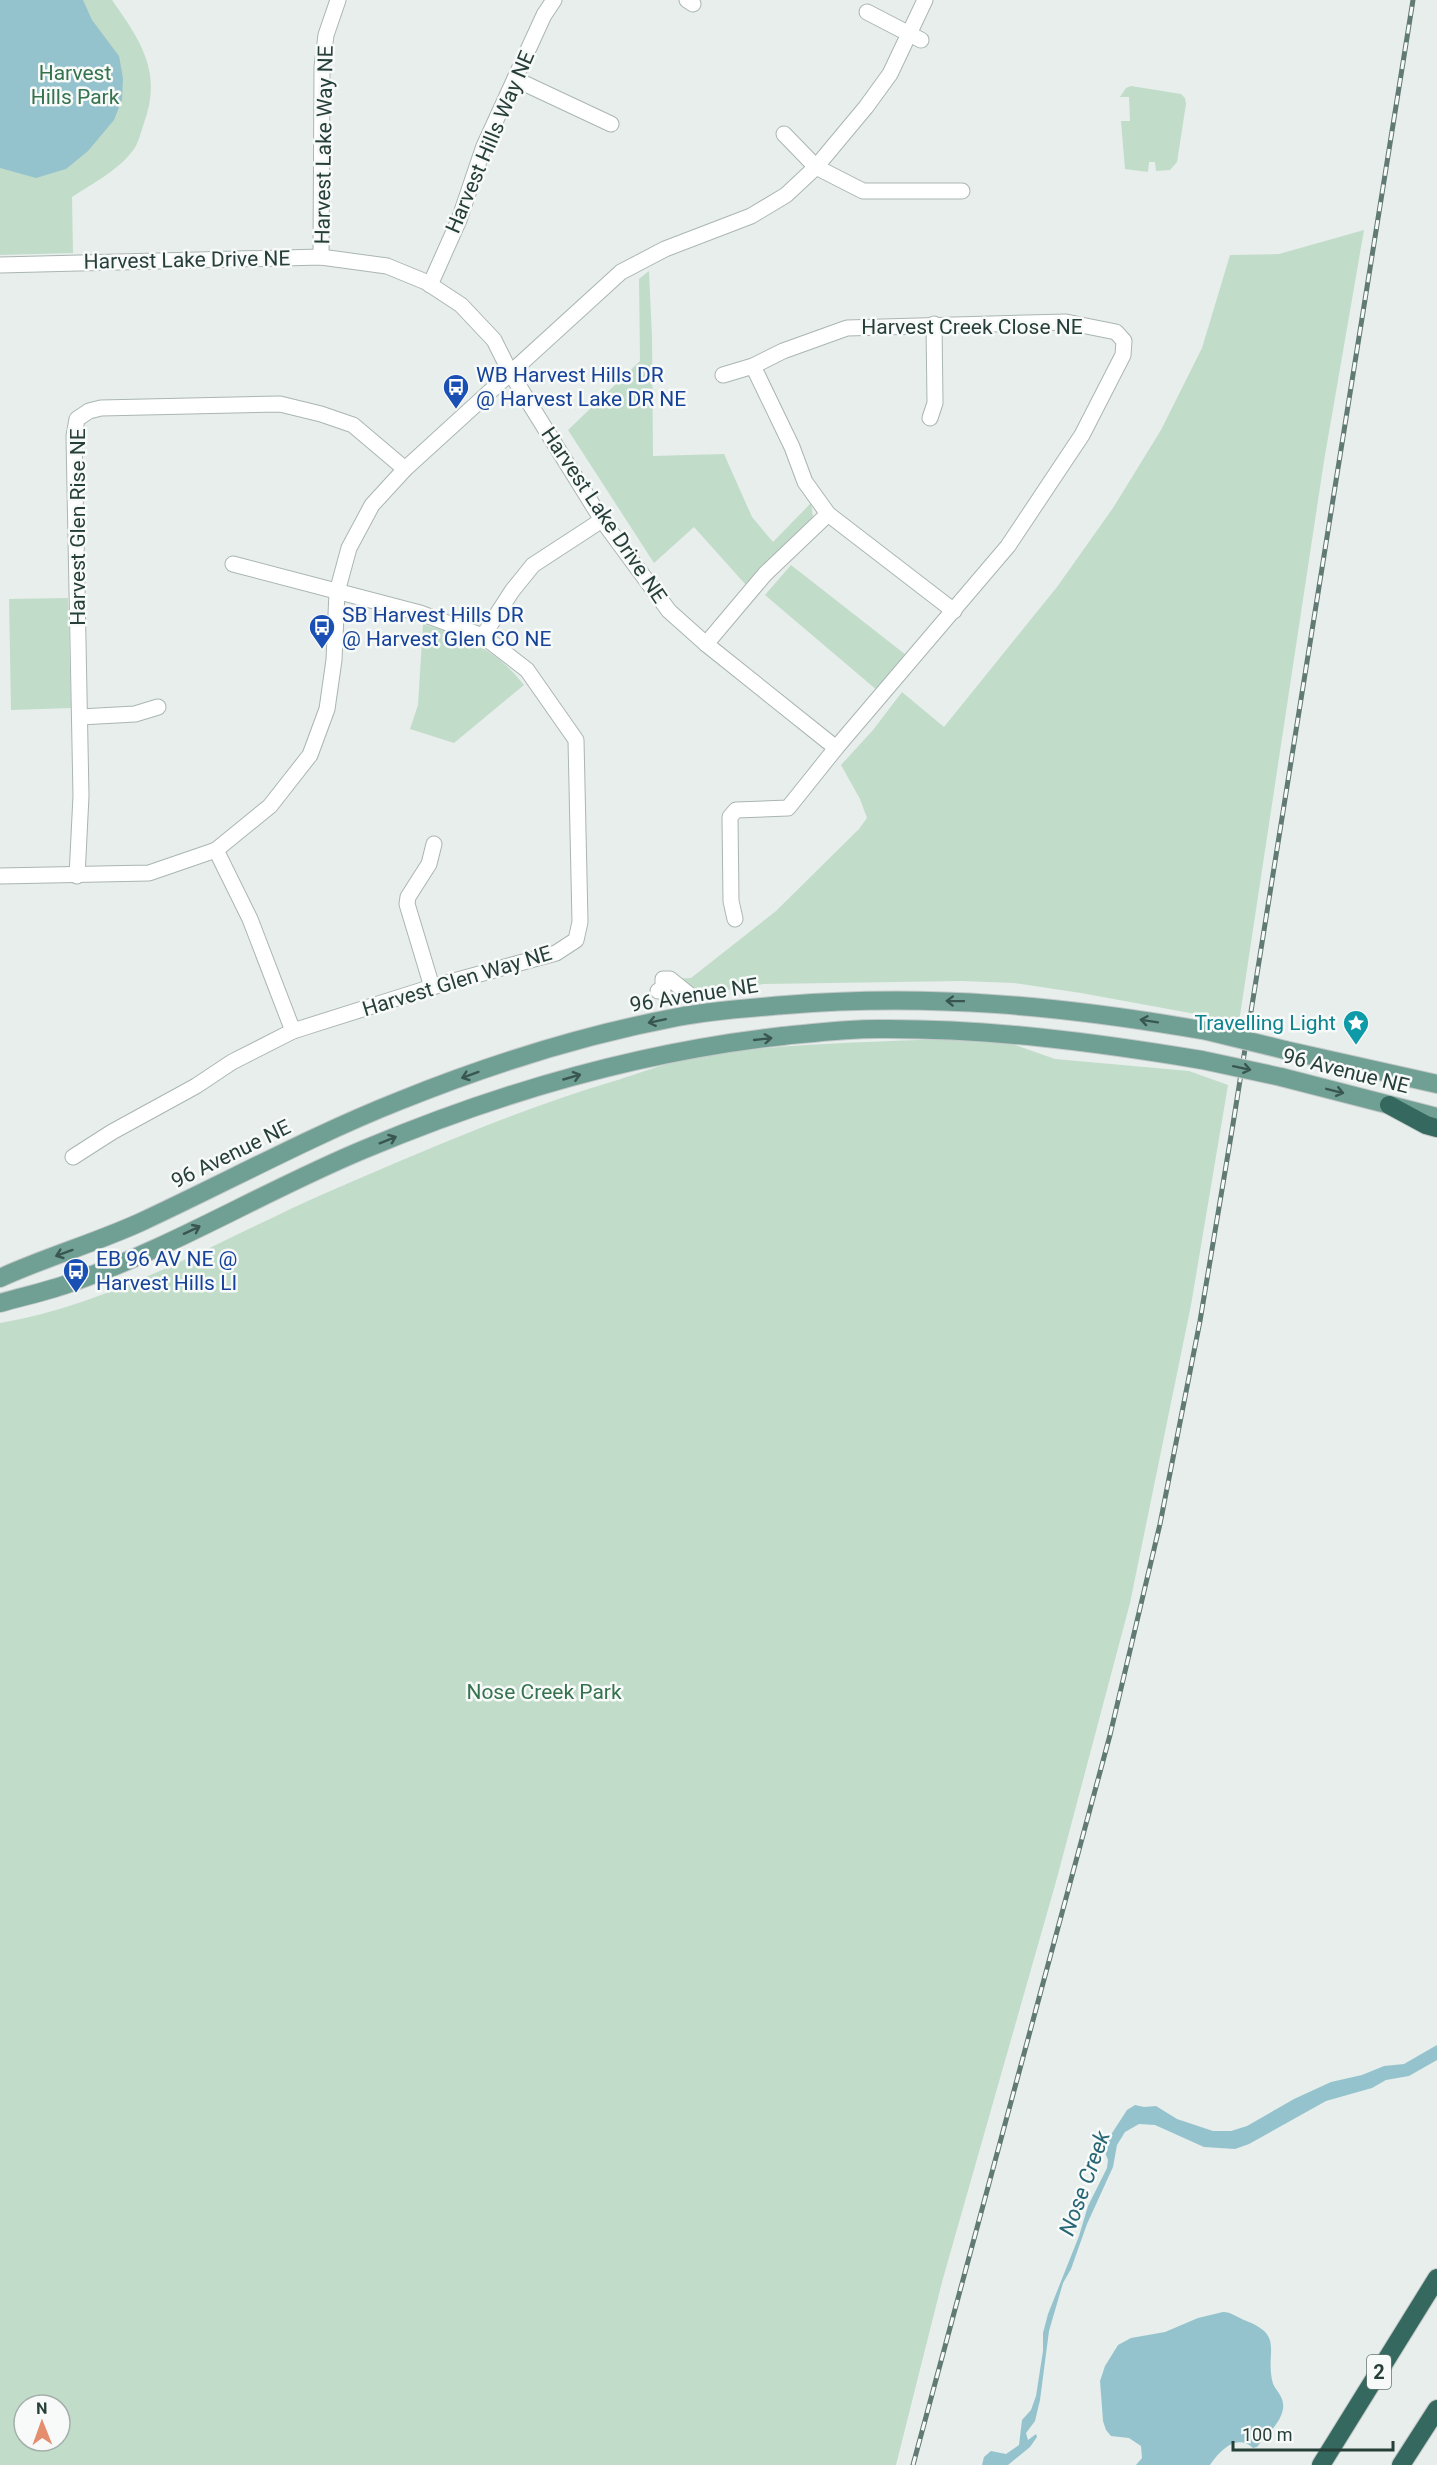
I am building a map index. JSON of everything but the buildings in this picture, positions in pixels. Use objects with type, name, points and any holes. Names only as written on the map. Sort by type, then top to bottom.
[{"type":"highway","points":[[1389,1106],[1425,1125],[1437,1128]]},
{"type":"highway","name":"2","points":[[1321,2465],[1437,2278]]},
{"type":"highway","points":[[1401,2465],[1437,2409]]},
{"type":"main road","name":"96 Avenue NE","points":[[0,1278],[9,1270],[110,1236],[350,1121],[401,1100],[507,1062],[607,1032],[679,1016],[731,1009],[852,1000],[976,1001],[1060,1008],[1207,1031],[1437,1084]]},
{"type":"main road","name":"96 Avenue NE","points":[[0,1303],[72,1283],[135,1257],[364,1149],[514,1094],[614,1065],[690,1048],[825,1032],[875,1029],[975,1031],[1058,1038],[1202,1060],[1281,1077],[1437,1117]]},
{"type":"main road","points":[[350,1121],[364,1149]]},
{"type":"street","name":"Harvest Hills Way NE","points":[[430,285],[459,220],[484,146],[514,79],[554,0]]},
{"type":"street","points":[[0,876],[149,873],[216,850],[270,806],[310,755],[327,709],[334,660],[337,592],[349,548],[358,527],[372,505],[405,469],[621,272],[665,249],[751,216],[786,195],[816,167],[890,74],[915,37],[926,0]]},
{"type":"street","name":"Harvest Lake Way NE","points":[[321,257],[322,67],[334,1]]},
{"type":"street","points":[[867,12],[915,37]]},
{"type":"street","points":[[514,79],[611,124]]},
{"type":"street","points":[[784,134],[816,167],[863,191],[962,191]]},
{"type":"street","name":"Harvest Lake Drive NE","points":[[0,265],[321,257],[387,266],[430,285],[461,305],[494,340],[510,372],[602,520],[669,611],[706,644],[836,748]]},
{"type":"street","name":"Harvest Creek Close NE","points":[[723,375],[753,366],[783,351],[848,328],[1066,322],[1111,329],[1124,341],[1123,355],[1082,435],[1008,546],[836,748],[788,808],[736,810],[730,817],[731,900],[735,920]]},
{"type":"street","points":[[930,418],[935,403],[934,324]]},
{"type":"street","points":[[753,366],[792,447],[805,482],[828,514],[954,611]]},
{"type":"street","name":"Harvest Glen Rise NE","points":[[77,876],[81,796],[74,436],[77,419],[89,411],[101,408],[280,404],[353,425],[405,469]]},
{"type":"street","points":[[706,644],[765,573],[828,514]]},
{"type":"street","points":[[483,636],[512,591],[533,565],[602,520]]},
{"type":"street","name":"Harvest Glen Way NE","points":[[73,1157],[112,1132],[196,1086],[232,1062],[292,1031],[432,987],[556,953],[576,940],[580,922],[576,740],[527,670],[483,636],[420,613],[233,564]]},
{"type":"street","points":[[80,717],[135,714],[158,707]]},
{"type":"street","points":[[432,987],[407,904],[408,897],[429,864],[435,844]]},
{"type":"street","points":[[216,850],[250,918],[292,1031]]},
{"type":"street","points":[[658,991],[663,991],[663,979],[670,979],[691,996]]},
{"type":"green space","name":"Harvest Hills Park","points":[[0,0],[112,0],[146,57],[151,88],[149,105],[139,140],[128,157],[121,163],[72,197],[73,253],[0,255]]},
{"type":"green space","points":[[1131,86],[1181,94],[1185,98],[1177,162],[1170,170],[1156,171],[1155,162],[1149,162],[1148,172],[1125,169],[1121,121],[1130,121],[1129,97],[1120,97],[1126,88]]},
{"type":"green space","points":[[1364,230],[1324,461],[1239,1022],[1014,983],[961,981],[764,984],[691,996],[670,979],[691,978],[776,911],[859,829],[867,818],[860,799],[841,765],[873,730],[902,692],[944,727],[1057,587],[1113,508],[1161,430],[1202,348],[1230,255],[1279,254]]},
{"type":"green space","points":[[649,271],[653,456],[724,454],[752,517],[773,542],[811,503],[813,517],[746,585],[694,527],[654,563],[568,430],[640,361],[639,279]]},
{"type":"green space","points":[[791,565],[906,655],[878,691],[765,595]]},
{"type":"green space","points":[[68,598],[71,708],[11,710],[9,599]]},
{"type":"green space","points":[[423,624],[453,634],[491,653],[524,685],[454,743],[410,729],[418,705]]},
{"type":"green space","name":"Nose Creek Park","points":[[941,1039],[1007,1042],[1055,1059],[1189,1071],[1228,1085],[1191,1305],[1130,1603],[1057,1878],[942,2282],[896,2465],[0,2465],[0,1323],[43,1314],[127,1285],[288,1210],[433,1147],[575,1093],[683,1060],[747,1050]]},
{"type":"water","points":[[0,0],[83,0],[92,20],[119,56],[123,78],[122,100],[114,120],[88,151],[66,169],[36,178],[0,168]]},
{"type":"water","points":[[1437,2045],[1437,2060],[1409,2076],[1386,2080],[1372,2088],[1326,2101],[1249,2144],[1235,2149],[1204,2147],[1155,2125],[1139,2124],[1125,2132],[1117,2145],[1113,2167],[1087,2224],[1071,2269],[1063,2283],[1049,2331],[1040,2400],[1035,2421],[1026,2433],[1028,2440],[1036,2434],[1037,2437],[1030,2447],[1008,2465],[982,2465],[984,2457],[991,2451],[1006,2454],[1019,2445],[1022,2420],[1031,2410],[1036,2396],[1043,2351],[1043,2333],[1048,2314],[1079,2236],[1088,2206],[1107,2168],[1108,2160],[1103,2147],[1127,2110],[1135,2105],[1156,2106],[1177,2119],[1213,2131],[1231,2131],[1247,2126],[1294,2099],[1331,2082],[1362,2075],[1384,2066],[1404,2064]]},
{"type":"water","points":[[1223,2312],[1256,2326],[1269,2337],[1272,2380],[1283,2404],[1279,2420],[1257,2447],[1253,2448],[1241,2442],[1235,2443],[1219,2454],[1210,2465],[1136,2465],[1142,2458],[1141,2446],[1129,2438],[1111,2436],[1103,2421],[1100,2381],[1105,2366],[1118,2345],[1131,2338],[1165,2332],[1198,2318]]},
{"type":"railway","points":[[913,2465],[1110,1735],[1160,1524],[1200,1321],[1233,1124],[1413,0]]},
{"type":"place","name":"WB Harvest Hills DR @ Harvest Lake DR NE","points":[[456,410]]},
{"type":"place","name":"SB Harvest Hills DR @ Harvest Glen CO NE","points":[[322,650]]},
{"type":"place","name":"Travelling Light","points":[[1356,1046]]},
{"type":"place","name":"EB 96 AV NE @ Harvest Hills LI","points":[[76,1294]]},
{"type":"water label","name":"Nose Creek","points":[[1084,2183]]}]
